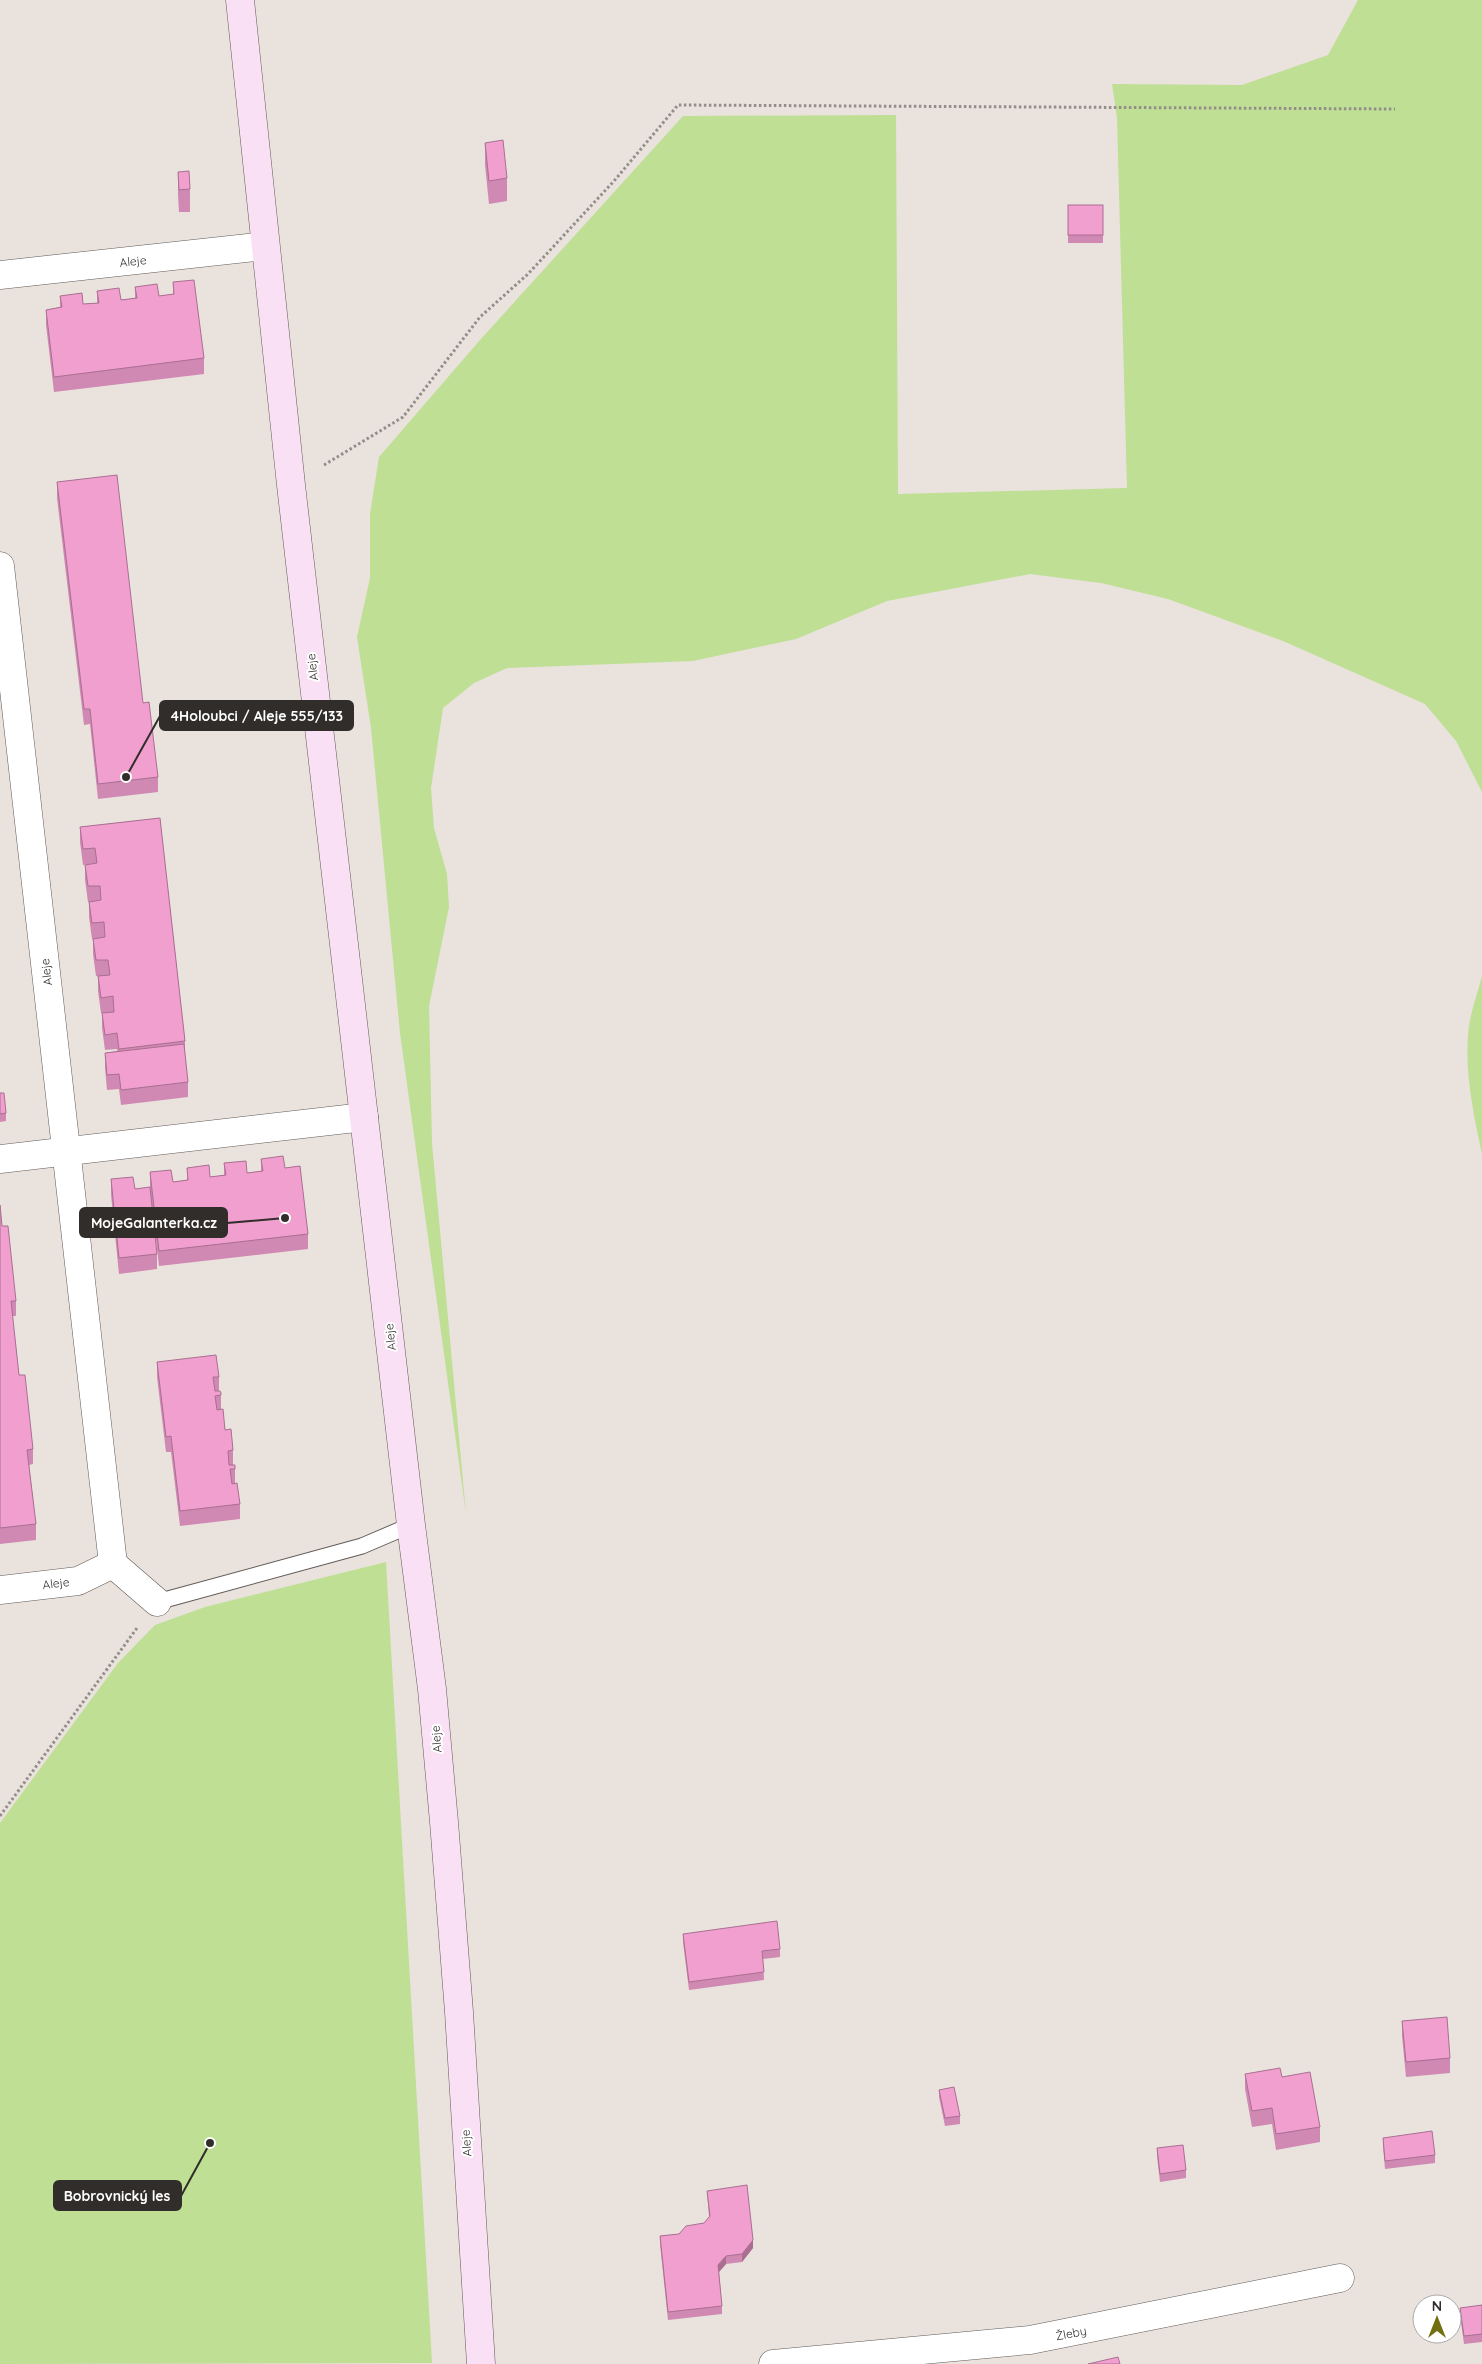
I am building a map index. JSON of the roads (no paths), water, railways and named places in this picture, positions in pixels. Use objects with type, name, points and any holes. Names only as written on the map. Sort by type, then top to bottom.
[{"type":"street","name":"Aleje","points":[[240,0],[291,485],[411,1525],[432,1690],[459,2012],[481,2364]]},
{"type":"street","name":"Aleje","points":[[0,275],[265,246]]},
{"type":"street","name":"Aleje","points":[[0,566],[9,734],[66,1151],[113,1564],[78,1581],[0,1590]]},
{"type":"street","points":[[0,1160],[364,1117]]},
{"type":"street","points":[[113,1564],[157,1602]]},
{"type":"street","name":"Žleby","points":[[789,2363],[1030,2340],[1340,2278]]},
{"type":"lane","points":[[157,1602],[362,1546],[411,1525]]},
{"type":"place","name":"4Holoubci / Aleje 555/133","points":[[126,777]]},
{"type":"place","name":"MojeGalanterka.cz","points":[[285,1218]]},
{"type":"place","name":"Bobrovnický les","points":[[210,2143]]}]
